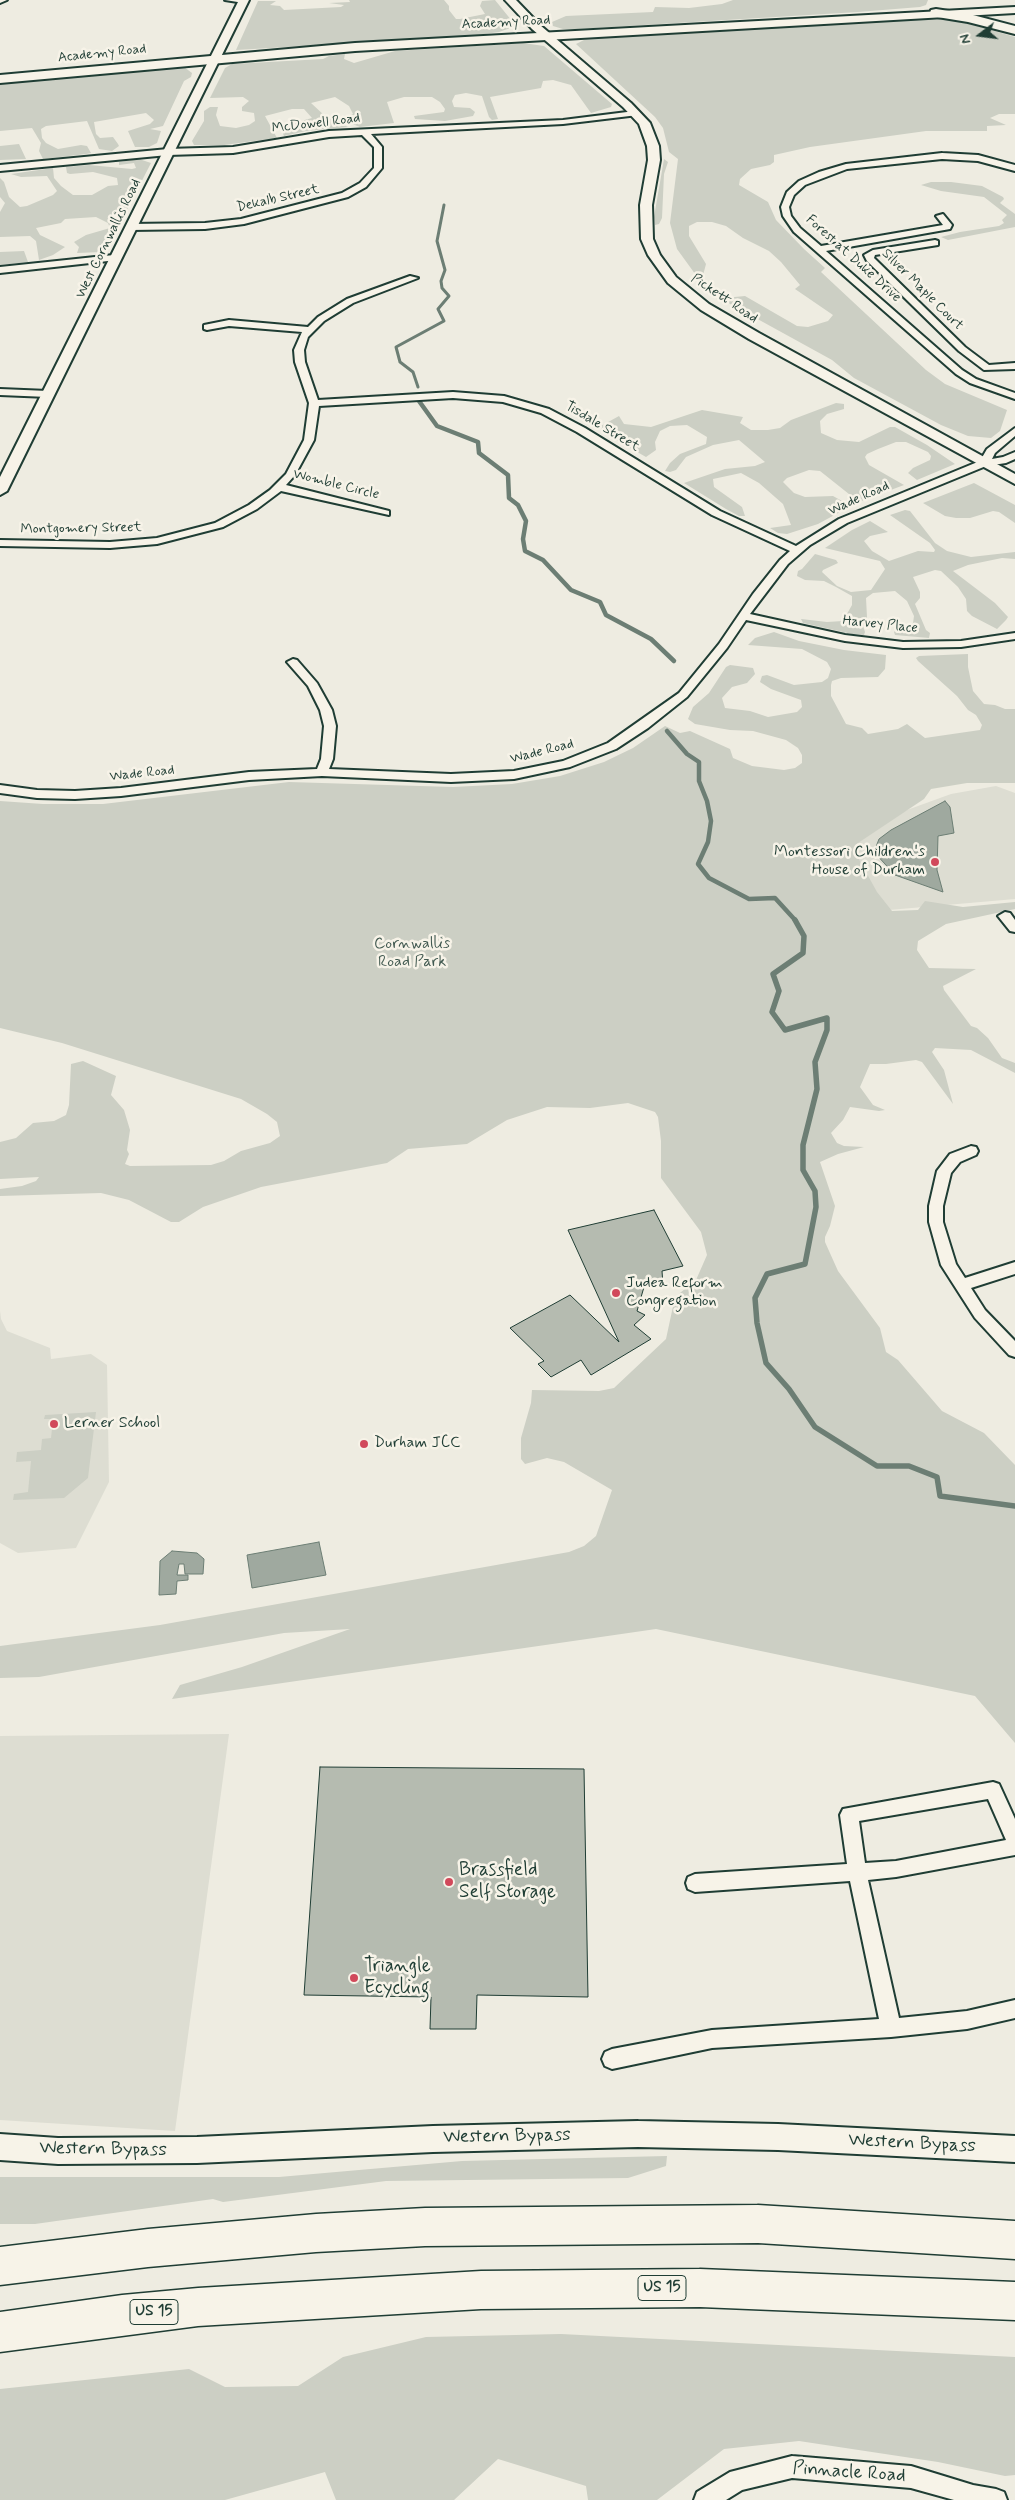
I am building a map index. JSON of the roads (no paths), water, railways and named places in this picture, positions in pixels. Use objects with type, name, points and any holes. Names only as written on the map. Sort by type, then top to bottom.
[{"type":"highway","points":[[0,2266],[148,2248],[267,2237],[435,2227],[758,2224],[1015,2240]]},
{"type":"highway","name":"US 15","points":[[0,2332],[122,2315],[198,2307],[481,2290],[700,2288],[1015,2301]]},
{"type":"main road","points":[[943,0],[952,12]]},
{"type":"main road","name":"Academy Road","points":[[0,79],[215,58],[545,36],[1015,10]]},
{"type":"main road","points":[[996,11],[989,17],[997,25]]},
{"type":"main road","points":[[936,13],[967,17],[1015,30]]},
{"type":"street","points":[[229,0],[244,0]]},
{"type":"street","name":"West Cornwallis Road","points":[[0,490],[244,0]]},
{"type":"street","name":"Pickett Road","points":[[510,0],[545,36],[635,113],[648,130],[653,146],[653,168],[646,205],[646,239],[654,255],[672,280],[705,307],[754,336],[1015,480]]},
{"type":"street","name":"McDowell Road","points":[[0,168],[168,152],[233,150],[310,137],[364,132],[537,124],[635,113]]},
{"type":"street","name":"Dekalb Street","points":[[130,227],[205,226],[241,222],[345,195],[363,185],[378,168],[378,147],[364,132]]},
{"type":"street","name":"Forest at Duke Drive","points":[[1015,168],[978,158],[942,156],[846,168],[815,176],[802,183],[790,194],[785,207],[787,216],[797,230],[958,372],[973,381],[1015,396]]},
{"type":"street","points":[[820,249],[947,227],[948,225],[940,216]]},
{"type":"street","name":"Silver Maple Court","points":[[935,243],[869,255],[962,350],[987,368],[998,369],[1015,366]]},
{"type":"street","points":[[0,270],[114,258]]},
{"type":"street","points":[[207,327],[228,323],[308,330],[332,311],[350,301],[413,278]]},
{"type":"street","name":"Montgomery Street","points":[[0,543],[110,545],[171,538],[210,528],[240,515],[266,498],[290,475],[309,440],[314,416],[314,403],[300,362],[301,341],[308,330]]},
{"type":"street","points":[[0,392],[48,394]]},
{"type":"street","name":"Tisdale Street","points":[[314,403],[444,395],[514,402],[560,417],[716,513],[797,550]]},
{"type":"street","points":[[984,463],[991,451],[1014,433]]},
{"type":"street","points":[[984,463],[1006,460],[1015,454]]},
{"type":"street","name":"Wade Road","points":[[0,789],[56,795],[102,793],[250,776],[322,772],[485,778],[553,768],[612,746],[644,725],[683,695],[724,646],[743,616],[784,562],[797,550],[858,514],[984,463]]},
{"type":"street","name":"Womble Circle","points":[[280,486],[287,490],[385,513]]},
{"type":"street","name":"Harvey Place","points":[[743,616],[845,638],[903,645],[961,644],[1015,636]]},
{"type":"street","points":[[293,662],[313,685],[326,710],[330,726],[327,759],[322,772]]},
{"type":"street","points":[[1005,916],[1015,928]]},
{"type":"street","points":[[970,1150],[955,1158],[944,1171],[936,1206],[936,1222],[943,1250],[962,1285],[980,1314],[1015,1351]]},
{"type":"street","points":[[962,1285],[1015,1268]]},
{"type":"street","points":[[891,2028],[857,1872],[849,1815],[993,1790],[1015,1840]]},
{"type":"street","points":[[695,1883],[896,1869],[1015,1847]]},
{"type":"street","points":[[612,2060],[712,2039],[891,2028],[967,2020],[1015,2010]]},
{"type":"street","name":"Western Bypass","points":[[0,2147],[58,2151],[197,2150],[433,2139],[638,2134],[778,2137],[1015,2149]]},
{"type":"street","name":"Pinnacle Road","points":[[705,2500],[738,2480],[792,2467],[912,2477],[950,2486],[973,2496],[996,2500]]},
{"type":"waterway","points":[[418,387],[413,372],[400,362],[396,347],[444,321],[438,309],[449,296],[442,288],[441,281],[445,270],[437,241],[444,205]]},
{"type":"waterway","points":[[419,401],[437,426],[478,442],[479,453],[508,475],[509,498],[518,505],[526,521],[523,539],[525,551],[543,560],[571,590],[600,602],[606,615],[651,639],[674,661]]},
{"type":"waterway","points":[[667,731],[687,754],[699,762],[699,781],[707,801],[711,821],[708,842],[698,864],[709,878],[749,899],[775,898],[796,921]]},
{"type":"waterway","points":[[795,920],[804,936],[803,953],[773,974],[779,991],[772,1012],[785,1030],[827,1018],[827,1030],[815,1062],[817,1089],[803,1145],[803,1170],[815,1191],[816,1207],[805,1264],[767,1274],[755,1298],[757,1323],[766,1363],[789,1389],[815,1427],[877,1466],[909,1466],[937,1477],[940,1496],[1015,1506]]},
{"type":"place","name":"Montessori Children's House of Durham","points":[[935,862]]},
{"type":"place","name":"Judea Reform Congregation","points":[[616,1293]]},
{"type":"place","name":"Lerner School","points":[[54,1424]]},
{"type":"place","name":"Durham JCC","points":[[364,1444]]},
{"type":"place","name":"Brassfield Self Storage","points":[[449,1882]]},
{"type":"place","name":"Triangle Ecycling","points":[[354,1978]]},
{"type":"park label","name":"Cornwallis Road Park","points":[[412,954]]}]
